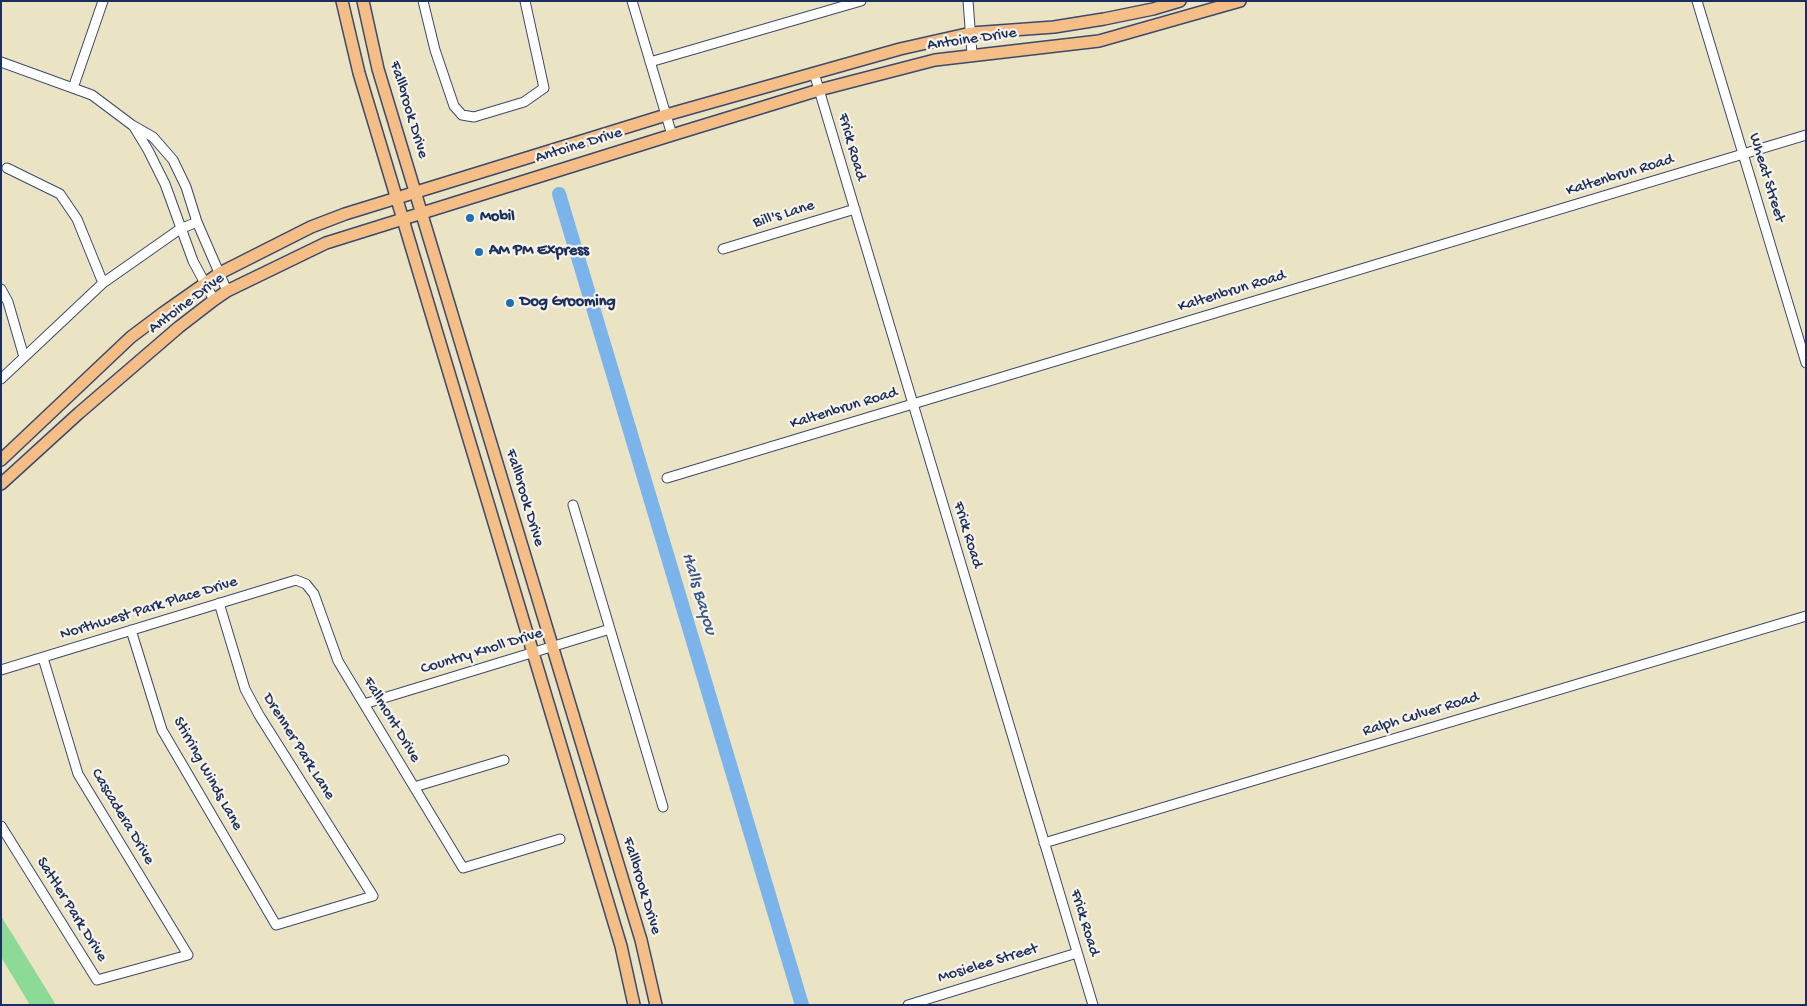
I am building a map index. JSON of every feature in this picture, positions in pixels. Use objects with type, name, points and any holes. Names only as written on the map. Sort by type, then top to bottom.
[{"type":"main road","points":[[342,1],[359,73],[621,946],[634,1005]]},
{"type":"main road","name":"Fallbrook Drive","points":[[363,1],[378,69],[641,940],[656,1005]]},
{"type":"main road","name":"Antoine Drive","points":[[1,460],[131,337],[220,273],[311,227],[345,214],[666,116],[900,49],[971,33],[1054,27],[1104,19],[1153,9],[1180,1]]},
{"type":"main road","name":"Antoine Drive","points":[[1,484],[79,413],[179,327],[214,300],[326,242],[819,90],[935,60],[972,54],[1099,41],[1225,3],[1240,1]]},
{"type":"main road","points":[[66,399],[79,413]]},
{"type":"main road","points":[[461,411],[480,406]]},
{"type":"street","points":[[73,88],[103,1]]},
{"type":"street","points":[[423,1],[450,98],[457,111],[462,115],[474,117],[524,102],[544,88],[525,1]]},
{"type":"street","points":[[632,1],[672,135]]},
{"type":"street","points":[[650,62],[861,1]]},
{"type":"street","points":[[968,1],[972,54]]},
{"type":"street","name":"Wheat Street","points":[[1697,1],[1806,363]]},
{"type":"street","points":[[1,62],[92,95],[132,125],[153,137],[173,160],[186,187],[197,222],[227,292]]},
{"type":"street","name":"Frick Road","points":[[814,73],[1093,1005]]},
{"type":"street","points":[[132,125],[148,150],[165,184],[192,260],[214,300]]},
{"type":"street","name":"Kaltenbrun Road","points":[[667,478],[1806,135]]},
{"type":"street","points":[[7,168],[60,194],[77,219],[103,283]]},
{"type":"street","name":"Bill's Lane","points":[[723,248],[854,209]]},
{"type":"street","points":[[1,379],[103,283],[180,229],[197,222]]},
{"type":"street","points":[[1,289],[8,302],[24,357]]},
{"type":"street","points":[[573,505],[663,807]]},
{"type":"street","name":"Northwest Park Place Drive","points":[[1,670],[296,580],[306,584]]},
{"type":"street","name":"Fallmont Drive","points":[[306,584],[314,594],[338,661],[462,868],[560,839]]},
{"type":"street","name":"Drenner Park Lane","points":[[219,604],[245,689],[259,715],[373,896],[276,925]]},
{"type":"street","name":"Ralph Culver Road","points":[[1044,843],[1806,616]]},
{"type":"street","name":"Country Knoll Drive","points":[[364,704],[610,629]]},
{"type":"street","name":"Stirring Winds Lane","points":[[131,630],[162,730],[276,925]]},
{"type":"street","name":"Cascadera Drive","points":[[43,658],[78,774],[188,955]]},
{"type":"street","points":[[414,787],[504,760]]},
{"type":"street","name":"Sattler Park Drive","points":[[1,826],[97,980],[188,955]]},
{"type":"street","name":"Mosielee Street","points":[[908,1005],[1077,953]]},
{"type":"green space","points":[[1,916],[56,1005],[30,1005],[1,957]]},
{"type":"waterway","name":"Halls Bayou","points":[[559,194],[802,1005]]},
{"type":"place","name":"Mobil","points":[[470,218]]},
{"type":"place","name":"AM PM Express","points":[[479,252]]},
{"type":"place","name":"Dog Grooming","points":[[510,303]]}]
